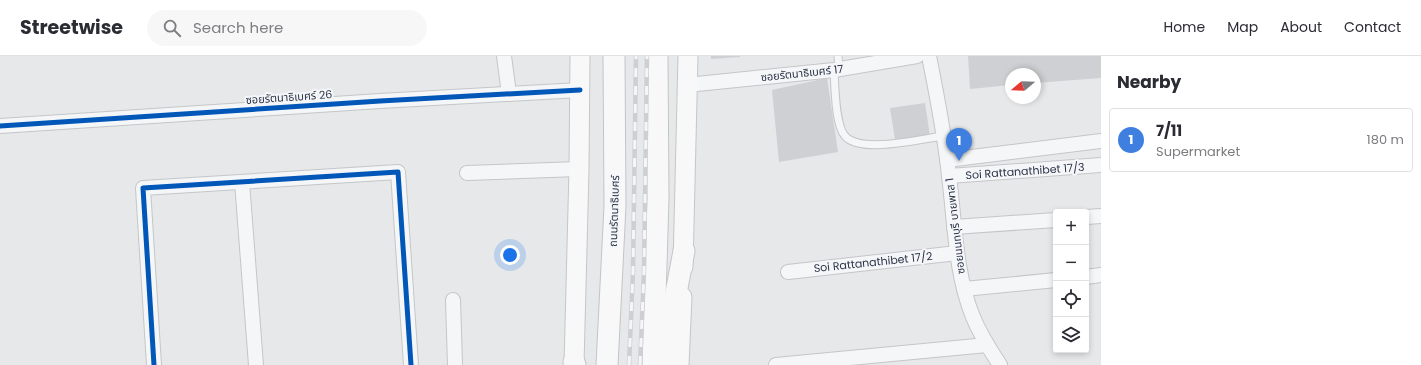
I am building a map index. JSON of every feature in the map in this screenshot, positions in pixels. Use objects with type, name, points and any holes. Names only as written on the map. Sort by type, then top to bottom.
[{"type":"main road","points":[[575,364],[580,56]]},
{"type":"main road","name":"ถนนรัตนาธิเบศร์","points":[[607,365],[615,206],[614,56]]},
{"type":"main road","points":[[653,365],[658,198],[657,56]]},
{"type":"main road","points":[[679,365],[684,251],[688,56]]},
{"type":"main road","points":[[662,365],[684,251]]},
{"type":"street","points":[[504,56],[509,94]]},
{"type":"street","name":"ซอยรัตนาธิเบศร์ 17","points":[[687,85],[917,56]]},
{"type":"street","name":"ซอยนนทบุรี บายพาส 1","points":[[929,56],[947,160],[957,253],[964,289],[973,318],[987,346],[1000,365]]},
{"type":"street","name":"ซอยรัตนาธิเบศร์ 26","points":[[0,126],[580,90]]},
{"type":"street","points":[[947,160],[1101,141]]},
{"type":"street","name":"Soi Rattanathibet 17/3","points":[[949,176],[1101,165]]},
{"type":"street","points":[[467,173],[579,169]]},
{"type":"street","points":[[154,365],[143,188],[398,172],[411,365]]},
{"type":"street","points":[[242,182],[256,365]]},
{"type":"street","points":[[1089,217],[1101,216]]},
{"type":"street","points":[[954,227],[1053,220]]},
{"type":"street","name":"Soi Rattanathibet 17/2","points":[[788,272],[957,253]]},
{"type":"street","points":[[1089,277],[1101,275]]},
{"type":"street","points":[[964,289],[1053,280]]},
{"type":"street","points":[[453,300],[455,365]]},
{"type":"street","points":[[776,365],[987,346]]},
{"type":"lane","points":[[837,65],[838,122],[844,136],[856,144],[869,145],[943,136]]},
{"type":"building","points":[[711,56],[740,56],[740,57],[711,59]]},
{"type":"building","points":[[968,56],[1101,56],[1101,78],[1041,83],[1041,68],[1005,68],[1005,86],[970,89]]},
{"type":"building","points":[[827,78],[838,152],[779,162],[772,90]]},
{"type":"building","points":[[925,103],[930,136],[895,140],[890,108]]},
{"type":"railway","points":[[629,365],[633,272],[636,56]]},
{"type":"railway","points":[[640,365],[644,272],[647,56]]},
{"type":"cycle path","points":[[0,126],[380,101],[580,90]]},
{"type":"cycle path","points":[[154,365],[143,188],[398,172],[411,365]]},
{"type":"place","name":"7/11","points":[[959,161]]}]
